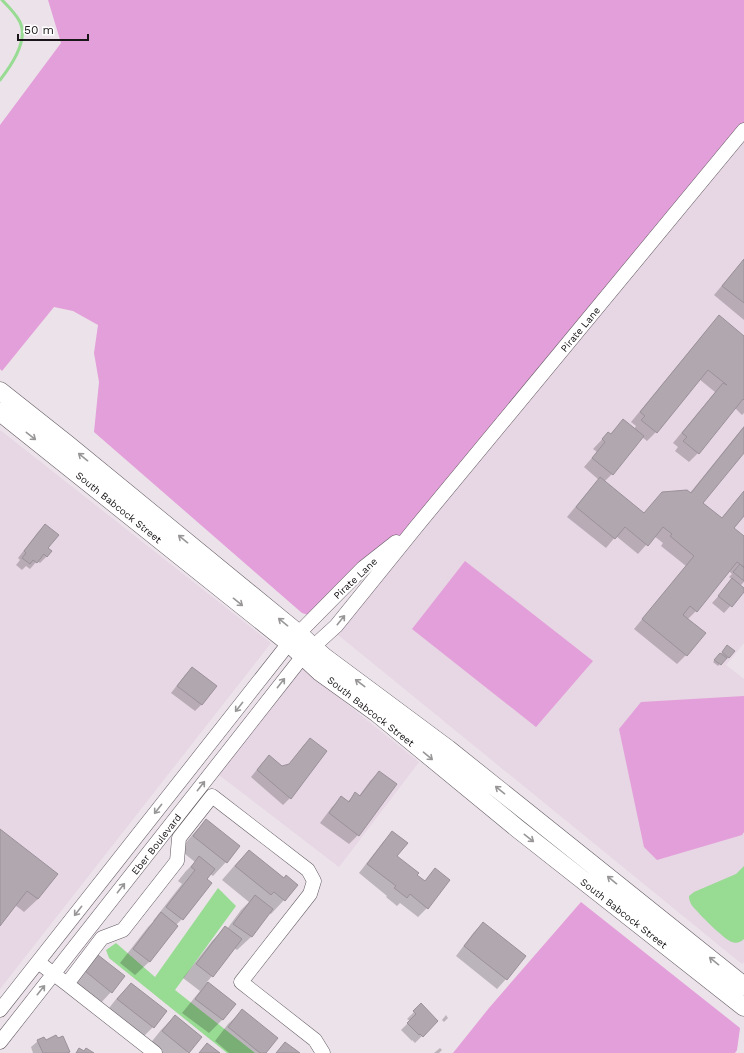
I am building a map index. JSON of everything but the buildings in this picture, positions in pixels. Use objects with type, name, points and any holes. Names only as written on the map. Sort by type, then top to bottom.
[{"type":"main road","name":"South Babcock Street","points":[[0,391],[67,444],[294,639],[308,652],[320,672],[377,713],[518,829],[742,996]]},
{"type":"main road","name":"South Babcock Street","points":[[0,412],[294,639]]},
{"type":"street","name":"Pirate Lane","points":[[308,652],[336,626],[744,130]]},
{"type":"street","name":"Pirate Lane","points":[[294,639],[363,568],[416,527]]},
{"type":"street","name":"Eber Boulevard","points":[[0,1010],[294,639]]},
{"type":"street","name":"Eber Boulevard","points":[[0,1042],[308,652]]},
{"type":"street","points":[[67,984],[102,938],[123,930],[177,861],[179,838],[212,796],[308,870],[314,881],[310,894],[241,982],[315,1040],[324,1053]]},
{"type":"street","points":[[38,962],[154,1053]]},
{"type":"shaded area","points":[[48,0],[744,0],[744,129],[416,527],[315,617],[302,613],[94,432],[99,382],[94,353],[98,325],[73,311],[54,307],[2,371],[0,369],[0,125],[61,43]]},
{"type":"shaded area","points":[[744,139],[744,643],[726,665],[744,679],[744,962],[742,964],[337,634]]},
{"type":"shaded area","points":[[0,430],[271,643],[0,989]]},
{"type":"shaded area","points":[[465,561],[593,661],[536,727],[412,629]]},
{"type":"shaded area","points":[[302,668],[419,762],[339,867],[219,775]]},
{"type":"shaded area","points":[[744,696],[744,832],[742,835],[657,860],[644,847],[619,729],[641,702]]},
{"type":"shaded area","points":[[744,866],[744,939],[735,943],[724,937],[703,918],[692,905],[689,896],[694,892],[736,874]]},
{"type":"shaded area","points":[[218,888],[236,906],[175,990],[255,1053],[227,1053],[109,958],[106,950],[116,943],[155,977]]},
{"type":"shaded area","points":[[581,902],[740,1028],[737,1050],[735,1053],[453,1053],[489,1008]]},
{"type":"waterway","points":[[0,80],[14,61],[21,45],[22,37],[20,22],[2,0]]}]
